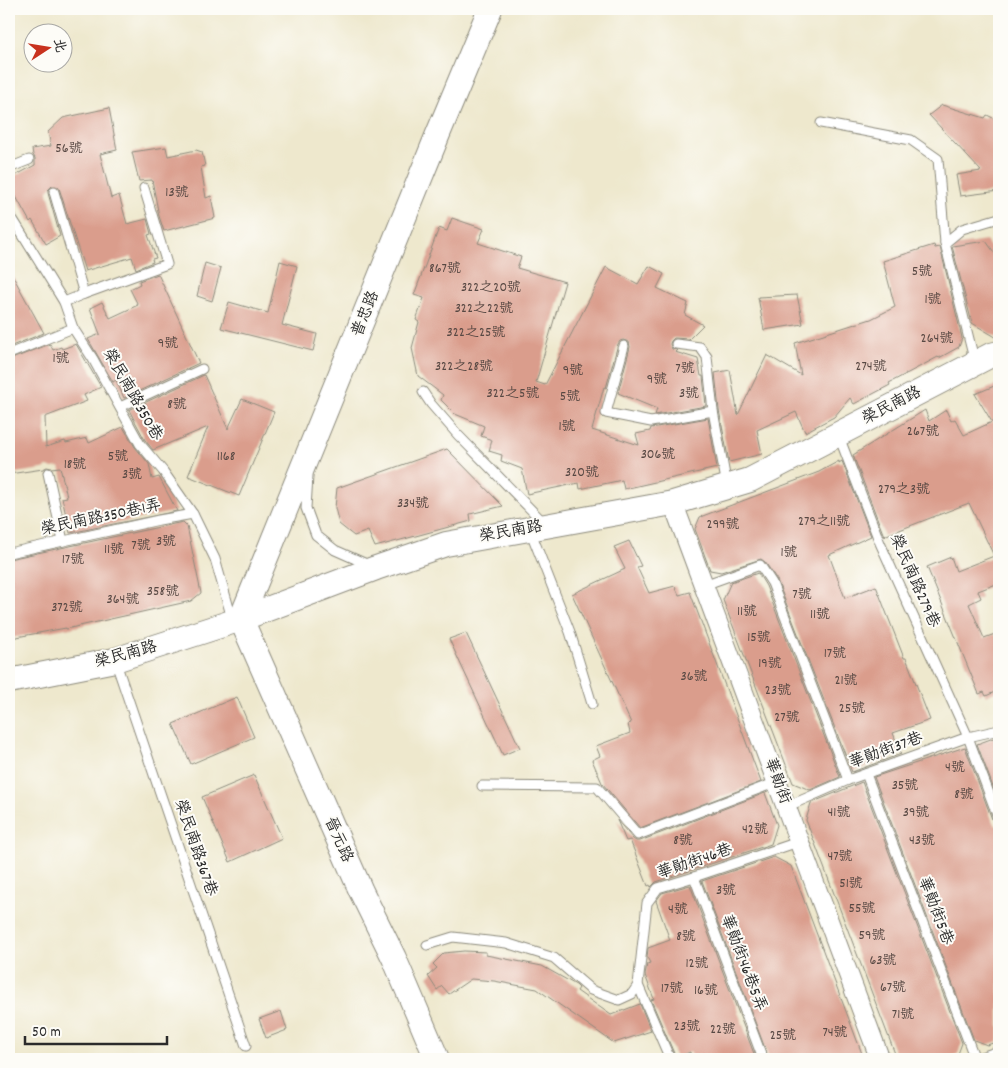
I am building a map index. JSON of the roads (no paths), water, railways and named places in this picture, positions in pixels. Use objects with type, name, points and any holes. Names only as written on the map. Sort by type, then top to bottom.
[{"type":"street","name":"普忠路","points":[[237,621],[309,453],[490,9]]},
{"type":"street","name":"榮民南路","points":[[9,680],[115,660],[237,621],[376,568],[446,544],[673,503],[750,480],[975,363],[999,353]]},
{"type":"street","name":"華勛街","points":[[673,503],[880,1059]]},
{"type":"street","name":"晉元路","points":[[237,621],[361,891],[394,958],[437,1059]]},
{"type":"lane","points":[[821,123],[911,140],[938,159],[945,243],[975,363]]},
{"type":"lane","points":[[9,168],[29,160]]},
{"type":"lane","points":[[64,302],[168,264],[144,188]]},
{"type":"lane","points":[[54,192],[84,294]]},
{"type":"lane","name":"榮民南路350巷","points":[[9,213],[64,302],[73,328],[94,359],[140,444],[163,471],[193,514],[215,559],[237,621]]},
{"type":"lane","points":[[945,243],[962,230],[999,218]]},
{"type":"lane","points":[[9,354],[73,328]]},
{"type":"lane","points":[[676,344],[700,347],[707,357],[713,411],[727,487]]},
{"type":"lane","points":[[624,346],[606,413],[651,422],[713,411]]},
{"type":"lane","points":[[120,407],[202,369]]},
{"type":"lane","points":[[423,392],[430,404],[539,527],[592,704]]},
{"type":"lane","name":"榮民南路279巷","points":[[838,434],[880,543],[968,737],[999,820]]},
{"type":"lane","points":[[309,453],[306,508],[316,535],[336,550],[376,568]]},
{"type":"lane","points":[[48,473],[63,541]]},
{"type":"lane","name":"榮民南路350巷1弄","points":[[12,552],[193,514]]},
{"type":"lane","points":[[704,585],[760,565],[772,583],[848,780]]},
{"type":"lane","name":"榮民南路367巷","points":[[115,660],[246,1046]]},
{"type":"lane","name":"華勛街37巷","points":[[786,807],[848,780],[968,737],[999,730]]},
{"type":"lane","name":"華勛街5巷","points":[[866,774],[975,1059]]},
{"type":"lane","points":[[482,786],[597,788],[638,835],[777,782]]},
{"type":"lane","name":"華勛街46巷","points":[[670,1059],[638,985],[647,902],[658,888],[798,842]]},
{"type":"lane","name":"華勛街46巷5弄","points":[[694,877],[763,1059]]},
{"type":"lane","points":[[428,945],[452,937],[506,943],[554,958],[591,990],[619,1000],[632,994],[638,985]]},
{"type":"lane","points":[[975,1059],[999,1051]]}]
